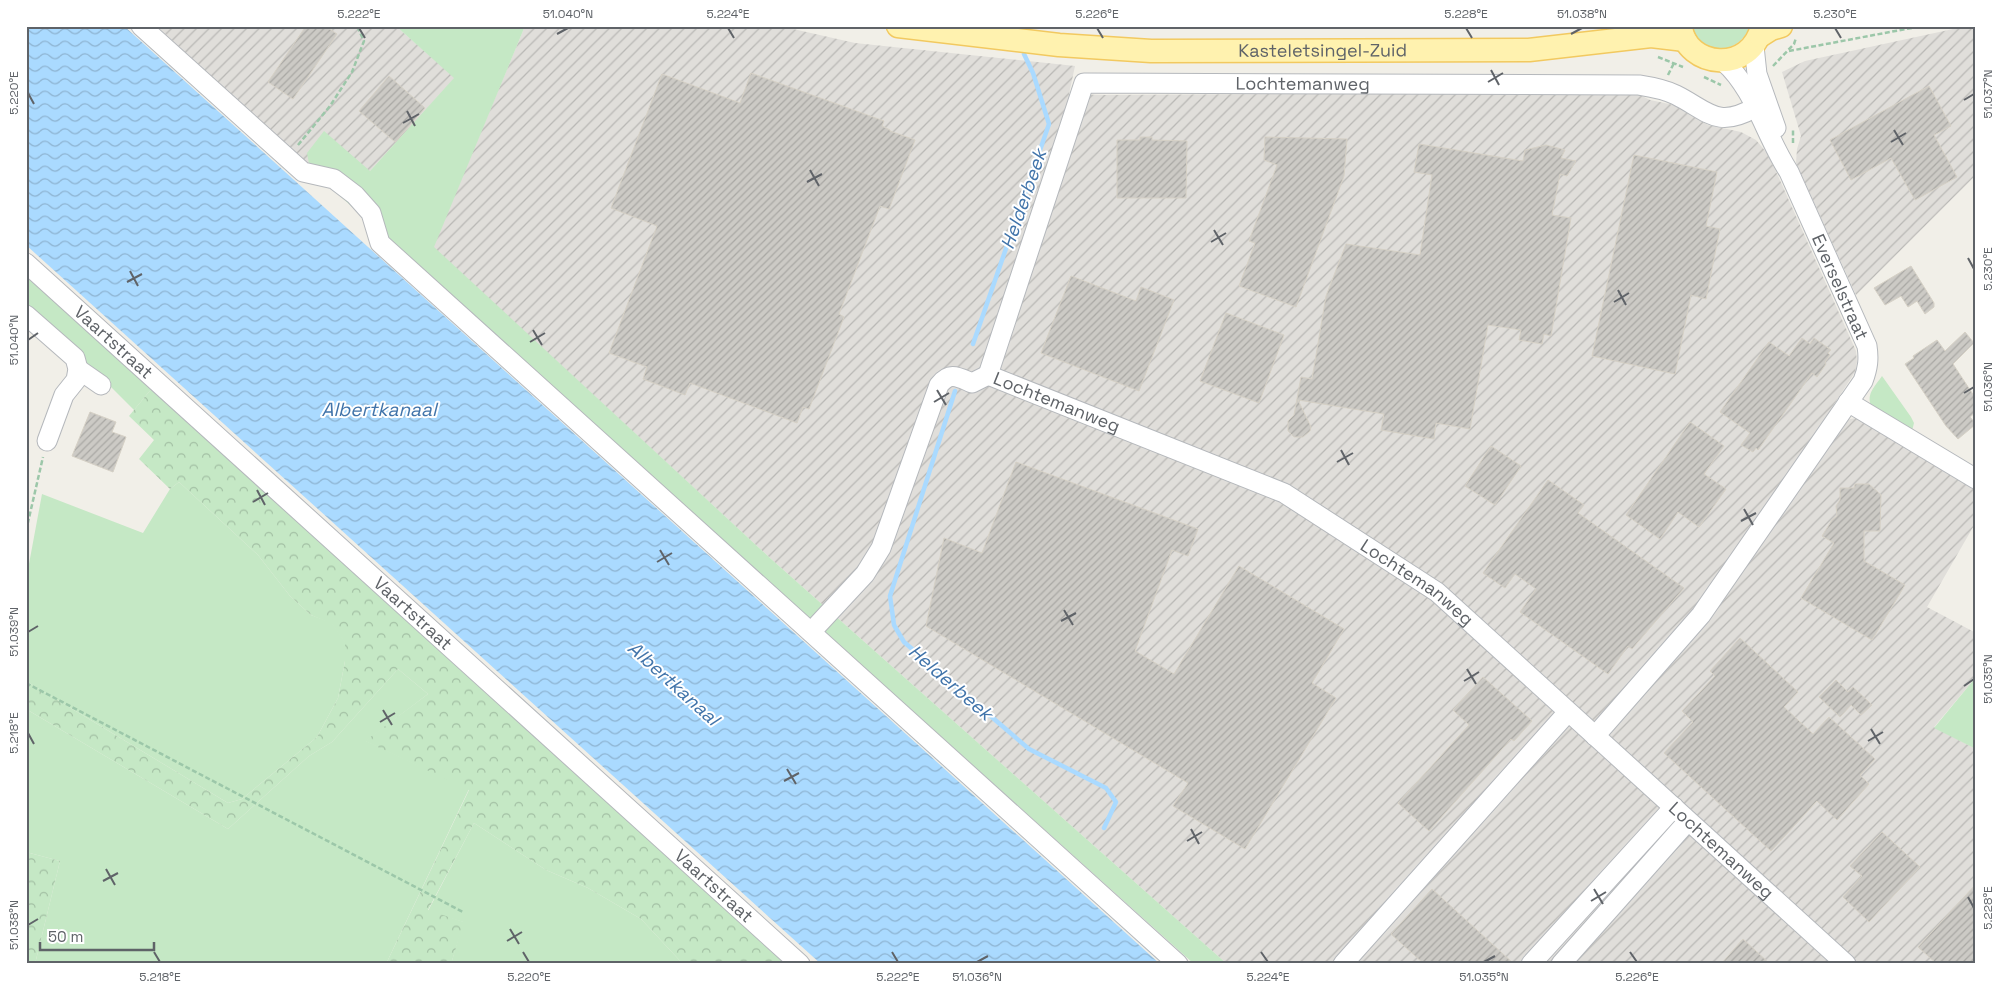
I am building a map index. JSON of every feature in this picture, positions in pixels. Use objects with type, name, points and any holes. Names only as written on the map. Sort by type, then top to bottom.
[{"type":"main road","name":"Kasteletsingel-Zuid","points":[[898,26],[1059,45],[1151,51],[1257,52],[1529,50],[1683,33]]},
{"type":"main road","points":[[1683,33],[1696,52],[1709,59],[1724,62],[1746,54],[1759,36],[1781,26]]},
{"type":"street","points":[[141,26],[302,172],[334,179],[355,195],[371,213],[380,243],[1178,964]]},
{"type":"street","name":"Everselstraat","points":[[1759,36],[1757,74],[1784,151],[1789,172]]},
{"type":"street","name":"Everselstraat","points":[[1724,62],[1742,81],[1777,154],[1789,172],[1867,346],[1868,370],[1863,381],[1848,402]]},
{"type":"street","name":"Lochtemanweg","points":[[1754,108],[1737,117],[1715,117],[1677,95],[1656,87],[1639,85],[1084,82],[988,375],[1284,493],[1436,592],[1846,964]]},
{"type":"street","name":"Vaartstraat","points":[[26,263],[800,964]]},
{"type":"street","points":[[26,315],[74,358],[78,368],[101,386]]},
{"type":"street","points":[[47,441],[61,402],[76,380],[78,368]]},
{"type":"street","points":[[811,632],[865,574],[881,548],[939,385],[944,378],[953,376],[972,383],[988,375]]},
{"type":"street","points":[[1595,736],[1701,615],[1848,402],[1976,479]]},
{"type":"street","points":[[1343,964],[1568,712]]},
{"type":"street","points":[[1531,964],[1674,808]]},
{"type":"street","points":[[1561,964],[1688,821]]},
{"type":"path","points":[[287,158],[330,106],[352,72],[364,41],[358,26]]},
{"type":"path","points":[[1788,52],[1922,26]]},
{"type":"path","points":[[26,531],[47,441]]},
{"type":"path","points":[[26,683],[463,912]]},
{"type":"shaded area","points":[[157,26],[396,26],[455,78],[370,171],[310,169]]},
{"type":"shaded area","points":[[525,26],[780,26],[855,43],[1075,66],[1069,94],[1634,92],[1650,100],[1674,105],[1708,125],[1741,132],[1756,140],[1767,153],[1779,178],[1856,351],[1857,362],[1855,372],[1831,409],[1830,416],[1845,422],[1857,418],[1976,487],[1976,522],[1927,607],[1976,633],[1976,677],[1934,727],[1976,749],[1976,964],[1227,964],[770,558],[433,247]]},
{"type":"shaded area","points":[[1967,26],[1976,26],[1976,175],[1856,295],[1796,163],[1797,149],[1801,136],[1782,72],[1805,61]]},
{"type":"green space","points":[[396,26],[525,26],[434,247],[770,558],[1227,964],[1194,964],[310,169],[307,153],[324,131],[370,171],[454,78]]},
{"type":"green space","points":[[1692,26],[1750,26],[1745,36],[1738,43],[1720,49],[1711,48],[1703,44]]},
{"type":"green space","points":[[26,272],[153,387],[134,410],[76,352],[26,310]]},
{"type":"green space","points":[[1882,376],[1911,417],[1914,423],[1912,431],[1871,405],[1871,393]]},
{"type":"green space","points":[[153,387],[786,964],[683,964],[641,919],[588,888],[546,870],[474,823],[428,910],[464,922],[451,964],[386,964],[469,790],[365,741],[428,694],[398,669],[332,742],[309,756],[228,829],[26,709],[26,681],[228,803],[242,799],[317,737],[338,698],[345,661],[345,643],[332,624],[311,615],[290,596],[258,555],[179,482],[170,489],[139,459],[154,440],[129,416]]},
{"type":"green space","points":[[179,482],[258,555],[290,596],[311,615],[332,623],[345,642],[345,661],[338,698],[317,737],[242,799],[228,803],[26,681],[26,580],[42,494],[143,533],[170,489]]},
{"type":"green space","points":[[398,669],[428,694],[366,741],[469,789],[386,964],[35,964],[60,861],[26,852],[26,709],[228,829],[309,756],[332,742]]},
{"type":"green space","points":[[1976,677],[1976,749],[1934,728]]},
{"type":"green space","points":[[474,823],[546,870],[588,888],[641,919],[683,964],[451,964],[463,922],[428,911]]},
{"type":"green space","points":[[26,852],[60,861],[35,964],[26,964]]},
{"type":"water","name":"Albertkanaal","points":[[26,26],[124,26],[1160,964],[821,964],[26,245]]},
{"type":"building","points":[[306,26],[325,26],[337,34],[293,99],[268,82]]},
{"type":"building","points":[[751,73],[884,121],[882,126],[890,131],[915,140],[889,209],[880,206],[839,314],[844,317],[809,409],[803,407],[797,423],[690,383],[685,395],[643,379],[647,367],[609,353],[657,226],[611,208],[662,74],[740,103]]},
{"type":"building","points":[[389,76],[425,108],[395,142],[359,111]]},
{"type":"building","points":[[1929,86],[1951,126],[1934,135],[1957,177],[1915,200],[1891,158],[1851,180],[1830,140]]},
{"type":"building","points":[[1140,137],[1152,137],[1152,140],[1187,141],[1186,198],[1117,198],[1117,140],[1140,140]]},
{"type":"building","points":[[1265,137],[1347,139],[1344,176],[1296,307],[1239,286],[1255,243],[1249,241],[1277,165],[1264,160]]},
{"type":"building","points":[[1419,144],[1523,161],[1525,150],[1546,145],[1565,150],[1561,158],[1576,161],[1567,176],[1560,174],[1552,215],[1571,218],[1551,336],[1544,334],[1542,344],[1519,340],[1521,330],[1488,325],[1470,429],[1436,423],[1434,439],[1381,430],[1384,414],[1298,400],[1311,427],[1310,431],[1303,437],[1294,437],[1288,431],[1288,421],[1294,415],[1301,377],[1312,379],[1326,296],[1346,244],[1420,255],[1432,175],[1414,172]]},
{"type":"building","points":[[1634,155],[1717,172],[1706,226],[1720,229],[1706,299],[1691,295],[1675,374],[1592,356]]},
{"type":"building","points":[[1911,266],[1934,303],[1934,307],[1925,314],[1917,301],[1908,307],[1901,296],[1885,305],[1874,288]]},
{"type":"building","points":[[1071,276],[1136,301],[1141,287],[1174,300],[1139,391],[1041,353]]},
{"type":"building","points":[[1226,313],[1284,335],[1259,403],[1200,381]]},
{"type":"building","points":[[1965,332],[1974,343],[1953,364],[1976,399],[1976,412],[1970,417],[1976,424],[1958,439],[1946,426],[1905,364],[1914,358],[1913,356],[1937,340],[1945,351]]},
{"type":"building","points":[[1802,338],[1810,344],[1814,338],[1831,350],[1828,353],[1830,355],[1817,377],[1812,373],[1758,450],[1756,448],[1753,452],[1741,445],[1750,433],[1720,412],[1769,342],[1789,356]]},
{"type":"building","points":[[90,412],[116,422],[112,432],[126,437],[113,472],[72,456]]},
{"type":"building","points":[[1690,422],[1724,446],[1704,474],[1726,489],[1699,527],[1678,512],[1660,539],[1626,515]]},
{"type":"building","points":[[1491,446],[1521,466],[1495,505],[1465,486]]},
{"type":"building","points":[[1016,462],[1198,529],[1188,556],[1172,550],[1135,651],[1174,674],[1239,566],[1344,629],[1312,683],[1336,698],[1245,849],[1173,806],[1188,783],[926,626],[944,538],[982,553]]},
{"type":"building","points":[[1548,480],[1584,505],[1578,513],[1684,588],[1632,649],[1628,646],[1608,674],[1520,612],[1536,589],[1515,574],[1505,588],[1483,573]]},
{"type":"building","points":[[1855,484],[1869,484],[1881,495],[1880,531],[1864,531],[1864,561],[1905,585],[1872,640],[1801,598],[1834,543],[1822,536],[1832,520],[1837,516],[1836,506],[1840,500],[1840,488],[1854,488]]},
{"type":"building","points":[[1740,638],[1798,692],[1784,707],[1813,734],[1829,717],[1875,759],[1860,775],[1869,784],[1837,820],[1817,801],[1771,851],[1664,753],[1693,722],[1682,711],[1715,676],[1710,671]]},
{"type":"building","points":[[1483,677],[1532,721],[1514,741],[1511,739],[1429,831],[1398,803],[1469,725],[1453,710]]},
{"type":"building","points":[[1836,680],[1848,692],[1853,687],[1872,705],[1861,715],[1851,705],[1840,717],[1819,697]]},
{"type":"building","points":[[1882,832],[1920,867],[1869,922],[1843,897],[1862,876],[1850,866]]},
{"type":"building","points":[[1976,884],[1976,964],[1937,964],[1918,947]]},
{"type":"building","points":[[1432,889],[1514,964],[1424,964],[1391,934]]},
{"type":"building","points":[[1743,939],[1770,964],[1721,964]]},
{"type":"waterway","name":"Helderbeek","points":[[973,344],[1049,124],[1033,73],[1024,54]]},
{"type":"waterway","name":"Helderbeek","points":[[955,391],[890,596],[894,625],[904,642],[1029,749],[1106,788],[1116,802],[1104,828]]}]
